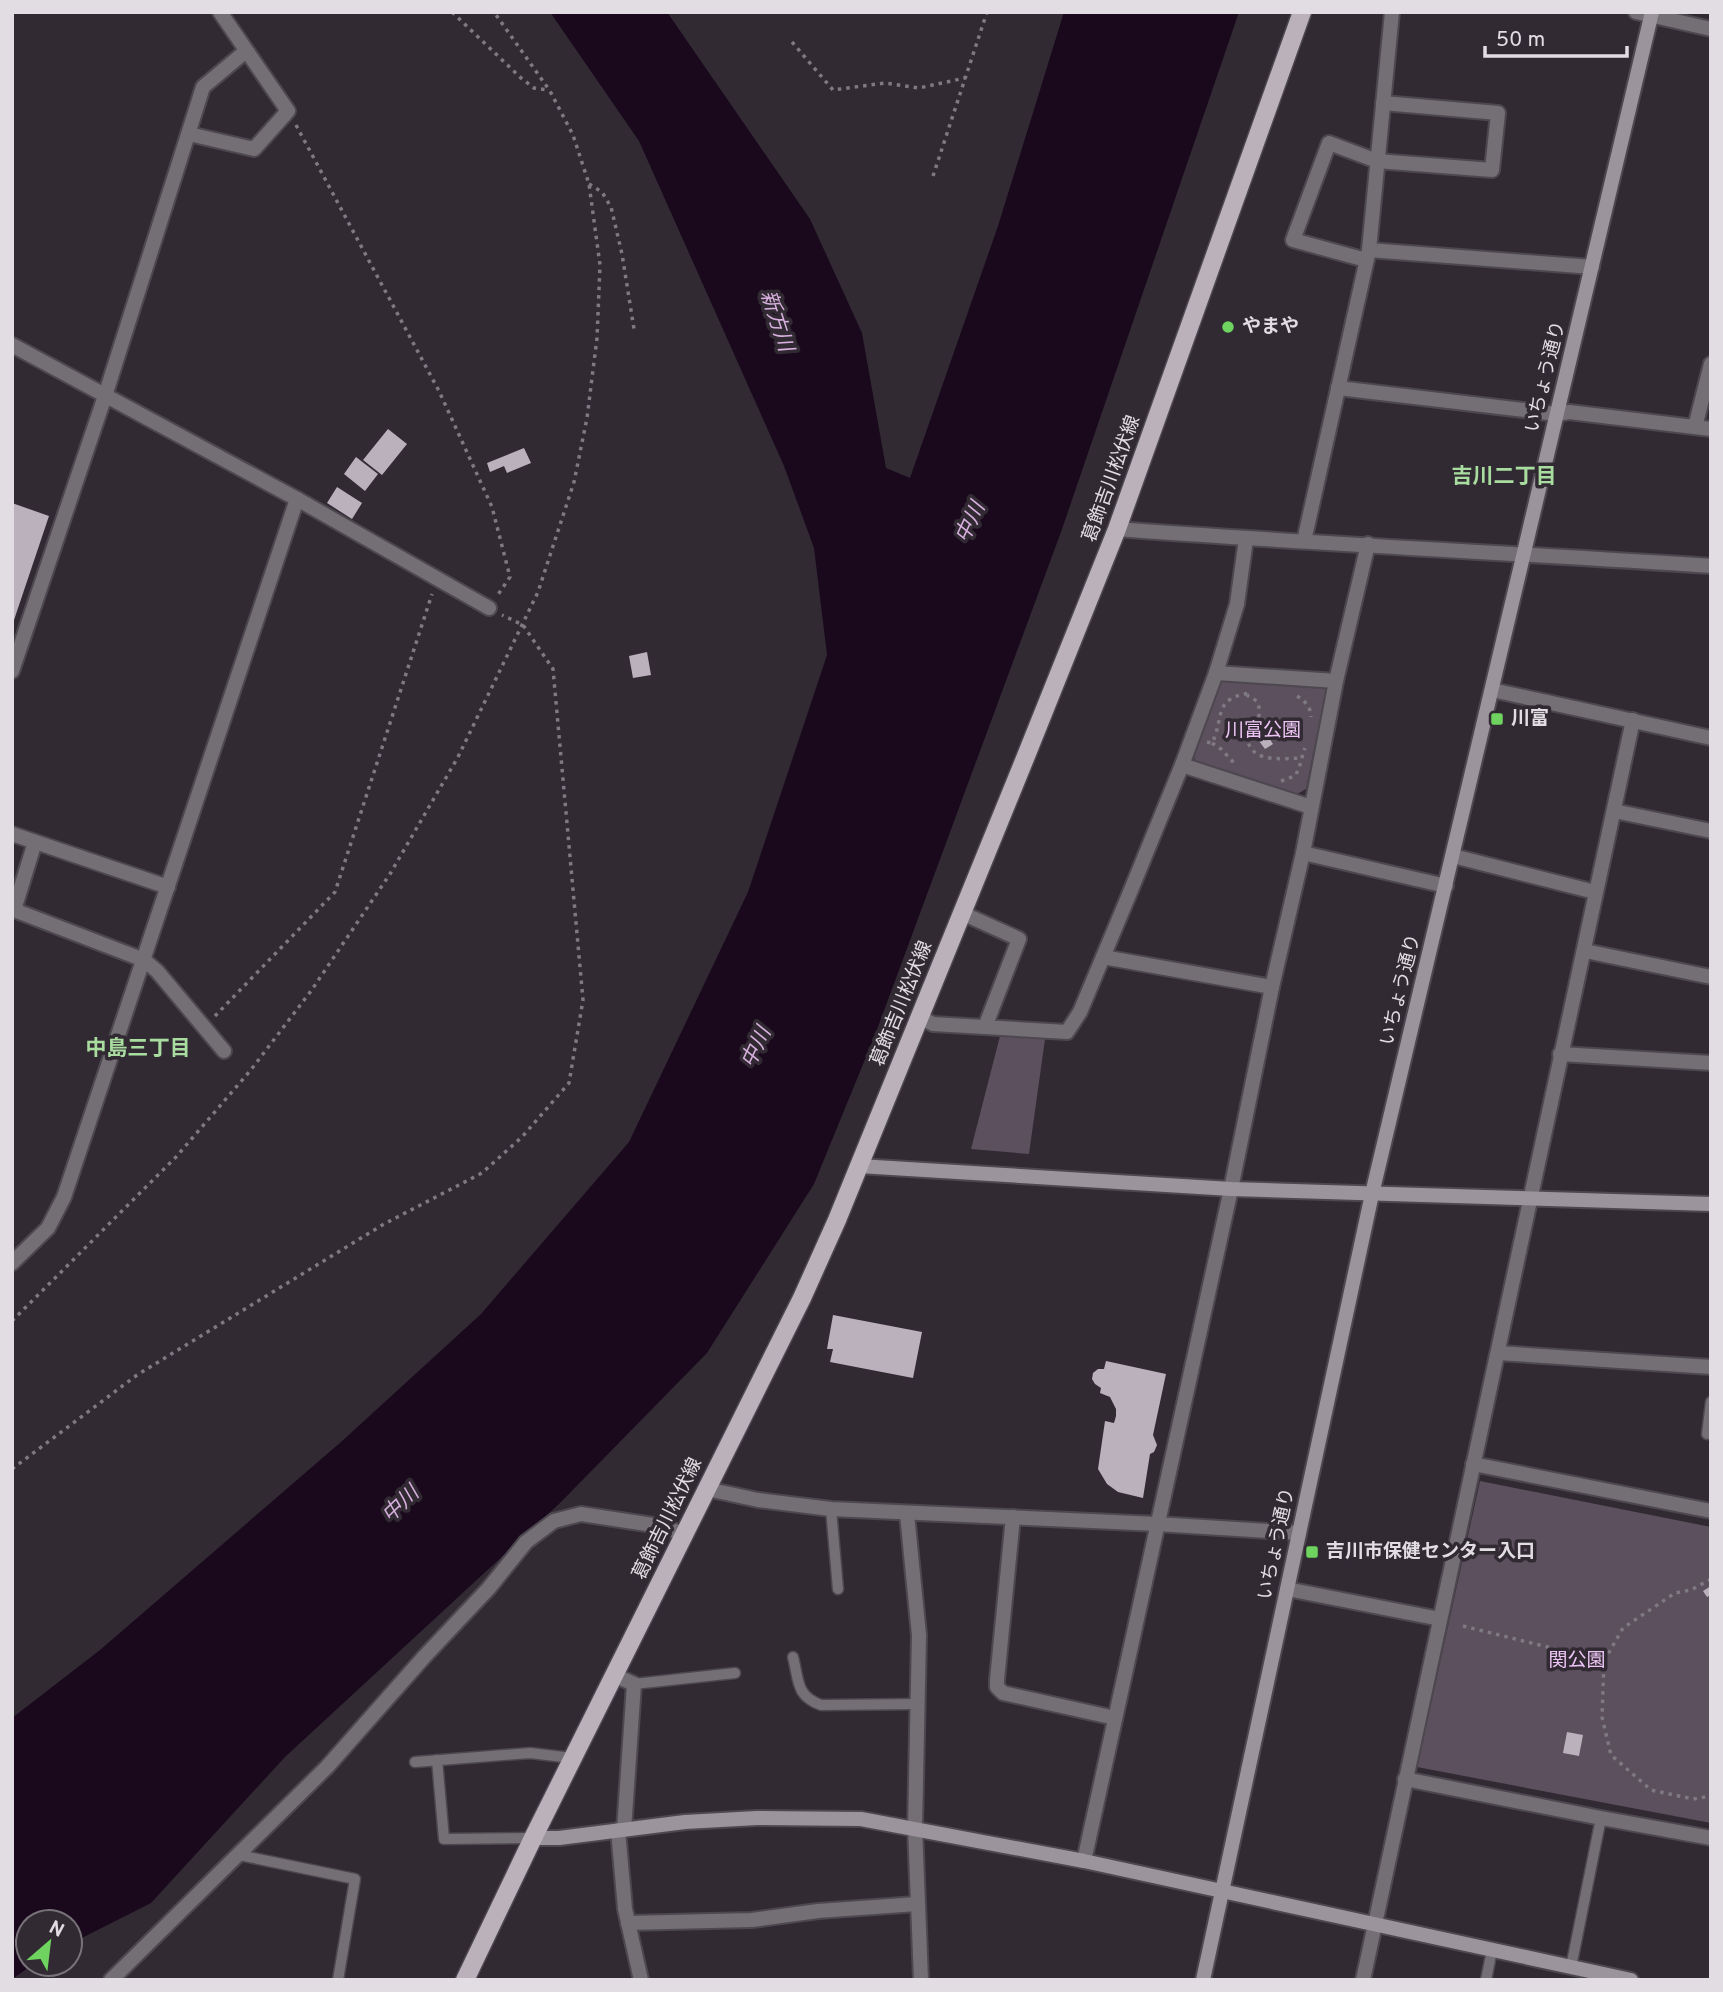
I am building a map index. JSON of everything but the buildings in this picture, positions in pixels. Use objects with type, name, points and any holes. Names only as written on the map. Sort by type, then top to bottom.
[{"type":"main road","name":"葛飾吉川松伏線","points":[[465,1980],[572,1758],[802,1298],[859,1166],[1117,528],[1302,12]]},
{"type":"street","points":[[189,134],[254,149],[288,111],[220,12]]},
{"type":"street","points":[[1304,541],[1367,255],[1392,12]]},
{"type":"street","points":[[1636,12],[1652,13],[1711,29]]},
{"type":"street","name":"いちょう通り","points":[[1203,1980],[1372,1194],[1652,13]]},
{"type":"street","points":[[12,671],[106,396],[203,87],[246,51]]},
{"type":"street","points":[[1383,103],[1498,113],[1492,170],[1377,161],[1329,144],[1293,240],[1367,255],[1592,267]]},
{"type":"street","points":[[12,345],[297,499],[496,612]]},
{"type":"street","points":[[1695,427],[1711,364]]},
{"type":"street","points":[[1338,388],[1711,429]]},
{"type":"street","points":[[12,1263],[48,1228],[64,1198],[297,499]]},
{"type":"street","points":[[1117,528],[1245,539],[1368,544],[1711,566]]},
{"type":"street","points":[[919,1017],[933,1024],[1067,1032],[1080,1012],[1103,957],[1182,765],[1216,673],[1234,617],[1245,539]]},
{"type":"street","points":[[1084,1861],[1303,853],[1336,681],[1368,544]]},
{"type":"street","points":[[1216,673],[1336,681]]},
{"type":"street","points":[[1492,690],[1711,738]]},
{"type":"street","points":[[1363,1980],[1633,720]]},
{"type":"street","points":[[1182,765],[1311,807]]},
{"type":"street","points":[[1614,811],[1711,831]]},
{"type":"street","points":[[12,834],[168,887]]},
{"type":"street","points":[[35,842],[14,910],[144,960],[157,971],[224,1051]]},
{"type":"street","points":[[1303,853],[1446,886]]},
{"type":"street","points":[[1453,856],[1595,892]]},
{"type":"street","points":[[962,913],[1019,939],[985,1027]]},
{"type":"street","points":[[1585,951],[1711,977]]},
{"type":"street","points":[[1103,957],[1272,987]]},
{"type":"street","points":[[1560,1054],[1711,1063]]},
{"type":"street","points":[[859,1166],[1231,1189],[1711,1204]]},
{"type":"street","points":[[1498,1353],[1711,1367]]},
{"type":"street","points":[[1473,1464],[1711,1511]]},
{"type":"street","points":[[707,1489],[758,1500],[831,1509],[1157,1524],[1299,1534]]},
{"type":"street","points":[[111,1980],[327,1767],[489,1588],[526,1542],[554,1521],[581,1514],[666,1527],[684,1535]]},
{"type":"street","points":[[907,1514],[919,1635],[915,1828],[921,1980]]},
{"type":"street","points":[[1013,1517],[997,1687],[1003,1693],[1115,1718]]},
{"type":"street","points":[[1287,1589],[1440,1619]]},
{"type":"street","points":[[614,1675],[634,1684],[621,1830],[625,1909],[642,1980]]},
{"type":"street","points":[[1405,1779],[1711,1838]]},
{"type":"street","points":[[533,1838],[559,1838],[685,1822],[861,1819],[1084,1861],[1631,1980]]},
{"type":"street","points":[[628,1923],[752,1920],[818,1911],[917,1905]]},
{"type":"lane","points":[[1707,1434],[1711,1402]]},
{"type":"lane","points":[[831,1509],[838,1589]]},
{"type":"lane","points":[[793,1657],[801,1692],[807,1700],[821,1706],[918,1704]]},
{"type":"lane","points":[[634,1684],[735,1673]]},
{"type":"lane","points":[[415,1762],[530,1753],[572,1758]]},
{"type":"lane","points":[[437,1760],[444,1839],[533,1838]]},
{"type":"lane","points":[[1571,1967],[1601,1818]]},
{"type":"lane","points":[[239,1855],[355,1879],[338,1980]]},
{"type":"lane","points":[[1486,1980],[1492,1950]]},
{"type":"path","points":[[452,12],[521,78],[534,88],[550,90]]},
{"type":"path","points":[[12,1321],[176,1157],[250,1071],[311,992],[390,874],[458,757],[538,592],[573,482],[587,418],[597,338],[600,265],[589,184],[573,135],[550,90],[494,12]]},
{"type":"path","points":[[933,176],[987,12]]},
{"type":"path","points":[[792,42],[833,90],[885,83],[919,88],[965,78]]},
{"type":"path","points":[[12,1469],[137,1375],[384,1224],[482,1173],[522,1137],[569,1083],[583,1000],[553,669],[523,625],[496,612],[510,577],[492,507],[439,391],[288,111]]},
{"type":"path","points":[[589,184],[602,192],[611,207],[635,329]]},
{"type":"path","points":[[204,1028],[335,892],[438,578]]},
{"type":"path","points":[[1212,743],[1223,705],[1230,699],[1259,693]]},
{"type":"path","points":[[1247,694],[1257,701],[1260,709],[1257,721],[1248,729],[1250,747],[1264,758],[1300,758]]},
{"type":"path","points":[[1295,695],[1308,706],[1311,723]]},
{"type":"path","points":[[1198,740],[1212,743],[1221,749],[1239,769]]},
{"type":"path","points":[[1270,779],[1281,781],[1295,776],[1301,766],[1300,758],[1308,740]]},
{"type":"path","points":[[1711,1579],[1691,1590],[1675,1593],[1623,1628],[1604,1661],[1602,1717],[1611,1755],[1651,1790],[1693,1799],[1711,1796]]},
{"type":"path","points":[[1463,1626],[1604,1661]]},
{"type":"green space","name":"川富公園","points":[[1224,678],[1322,684],[1326,690],[1306,789],[1297,794],[1195,763],[1194,756],[1219,682]]},
{"type":"green space","points":[[1000,1036],[1045,1039],[1029,1154],[971,1149]]},
{"type":"green space","name":"関公園","points":[[1480,1481],[1711,1527],[1711,1823],[1417,1767]]},
{"type":"water","points":[[550,12],[667,12],[810,219],[862,333],[886,468],[910,478],[998,226],[1064,12],[1239,12],[1061,532],[875,1035],[814,1184],[707,1353],[560,1503],[285,1757],[151,1903],[84,1937],[84,1908],[14,1908],[12,1979],[12,1718],[100,1650],[341,1442],[481,1314],[629,1142],[748,892],[827,655],[814,548],[784,466],[639,141]]},
{"type":"place","name":"やまや","points":[[1228,327]]},
{"type":"place","name":"川富","points":[[1497,719]]},
{"type":"place","name":"吉川市保健センター入口","points":[[1312,1552]]},
{"type":"district","name":"吉川二丁目","points":[[1504,477]]},
{"type":"district","name":"中島三丁目","points":[[138,1049]]},
{"type":"water label","name":"新方川","points":[[776,321]]},
{"type":"water label","name":"中川","points":[[971,523]]},
{"type":"water label","name":"中川","points":[[757,1048]]},
{"type":"water label","name":"中川","points":[[401,1505]]}]
